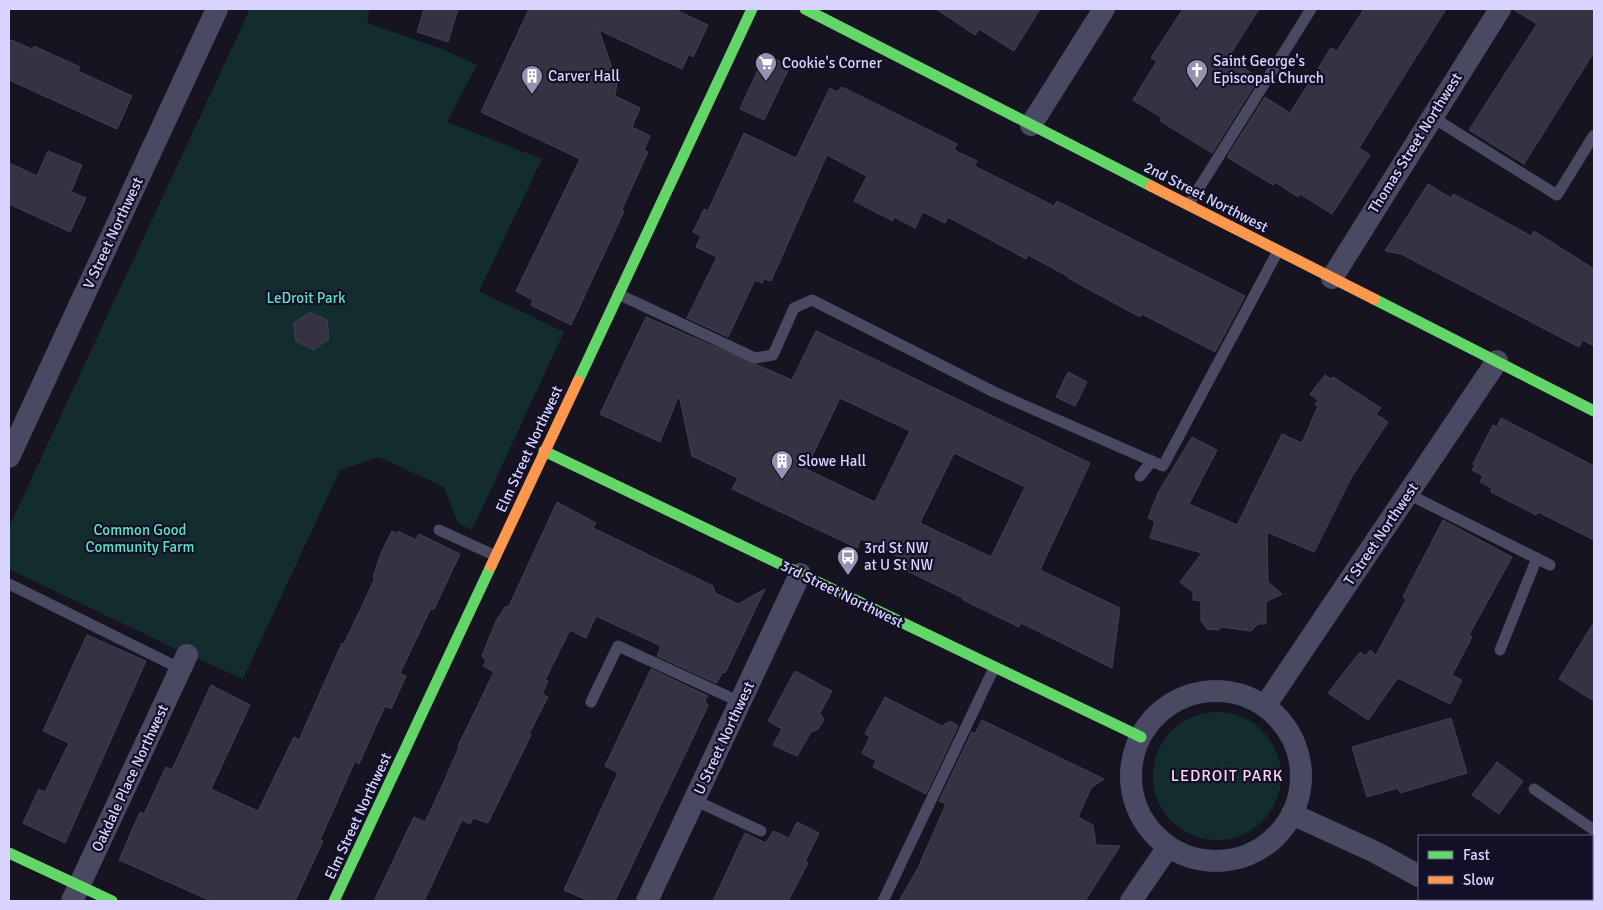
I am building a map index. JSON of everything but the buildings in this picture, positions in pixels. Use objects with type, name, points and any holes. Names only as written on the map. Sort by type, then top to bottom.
[{"type":"street","name":"V Street Northwest","points":[[9,457],[217,9]]},
{"type":"street","name":"Elm Street Northwest","points":[[334,901],[752,9]]},
{"type":"street","name":"2nd Street Northwest","points":[[805,9],[1594,411]]},
{"type":"street","points":[[1031,125],[1104,9]]},
{"type":"street","name":"Thomas Street Northwest","points":[[1332,278],[1500,9]]},
{"type":"street","name":"T Street Northwest","points":[[1265,706],[1497,361]]},
{"type":"street","name":"3rd Street Northwest","points":[[544,451],[1141,737]]},
{"type":"street","name":"U Street Northwest","points":[[647,901],[800,574]]},
{"type":"street","name":"Oakdale Place Northwest","points":[[76,894],[184,662]]},
{"type":"street","points":[[1231,692],[1265,706],[1281,721],[1297,750],[1301,782],[1292,814],[1278,835],[1265,846],[1235,859],[1201,860],[1168,847],[1152,832],[1142,817],[1133,792],[1132,764],[1141,737],[1156,716],[1171,705],[1200,693],[1231,692]]},
{"type":"street","points":[[1292,814],[1366,847],[1418,875]]},
{"type":"street","points":[[1131,901],[1168,847]]},
{"type":"street","points":[[9,853],[76,894],[112,901]]},
{"type":"lane","points":[[1189,205],[1311,9]]},
{"type":"lane","points":[[1432,117],[1556,195],[1594,135]]},
{"type":"lane","points":[[618,294],[755,358],[773,355],[794,308],[812,300],[994,392],[1163,466],[1278,251]]},
{"type":"lane","points":[[1140,476],[1152,461]]},
{"type":"lane","points":[[1408,494],[1550,565]]},
{"type":"lane","points":[[439,530],[496,556]]},
{"type":"lane","points":[[1500,650],[1536,558]]},
{"type":"lane","points":[[9,584],[184,662]]},
{"type":"lane","points":[[591,702],[618,646],[740,702]]},
{"type":"lane","points":[[883,901],[994,668]]},
{"type":"lane","points":[[1534,788],[1594,830]]},
{"type":"lane","points":[[694,800],[761,831]]},
{"type":"green space","name":"LeDroit Park","points":[[250,9],[370,9],[367,23],[445,50],[477,65],[447,122],[542,159],[479,291],[564,332],[472,530],[458,523],[444,487],[379,457],[340,470],[243,679],[182,652],[9,569],[9,527]]},
{"type":"green space","points":[[1217,712],[1230,713],[1242,717],[1262,731],[1276,751],[1280,763],[1280,789],[1276,801],[1262,821],[1242,835],[1230,839],[1217,840],[1204,839],[1192,835],[1172,821],[1158,801],[1154,789],[1153,776],[1154,763],[1158,751],[1172,731],[1192,717],[1204,713]]},
{"type":"traffic: fast","points":[[578,381],[752,9]]},
{"type":"traffic: fast","points":[[805,9],[1151,186]]},
{"type":"traffic: fast","points":[[1374,299],[1594,411]]},
{"type":"traffic: fast","points":[[544,451],[1141,737]]},
{"type":"traffic: fast","points":[[334,901],[491,566]]},
{"type":"traffic: fast","points":[[9,853],[112,901]]},
{"type":"traffic: slow","points":[[1151,186],[1374,299]]},
{"type":"traffic: slow","points":[[491,566],[578,381]]},
{"type":"place","name":"Cookie's Corner","points":[[766,82]]},
{"type":"place","name":"Saint George's Episcopal Church","points":[[1197,89]]},
{"type":"place","name":"Carver Hall","points":[[532,95]]},
{"type":"place","name":"Slowe Hall","points":[[782,480]]},
{"type":"place","name":"3rd St NW at U St NW","points":[[848,576]]},
{"type":"district","name":"LEDROIT PARK","points":[[1227,775]]},
{"type":"park label","name":"Common Good Community Farm","points":[[140,538]]}]
